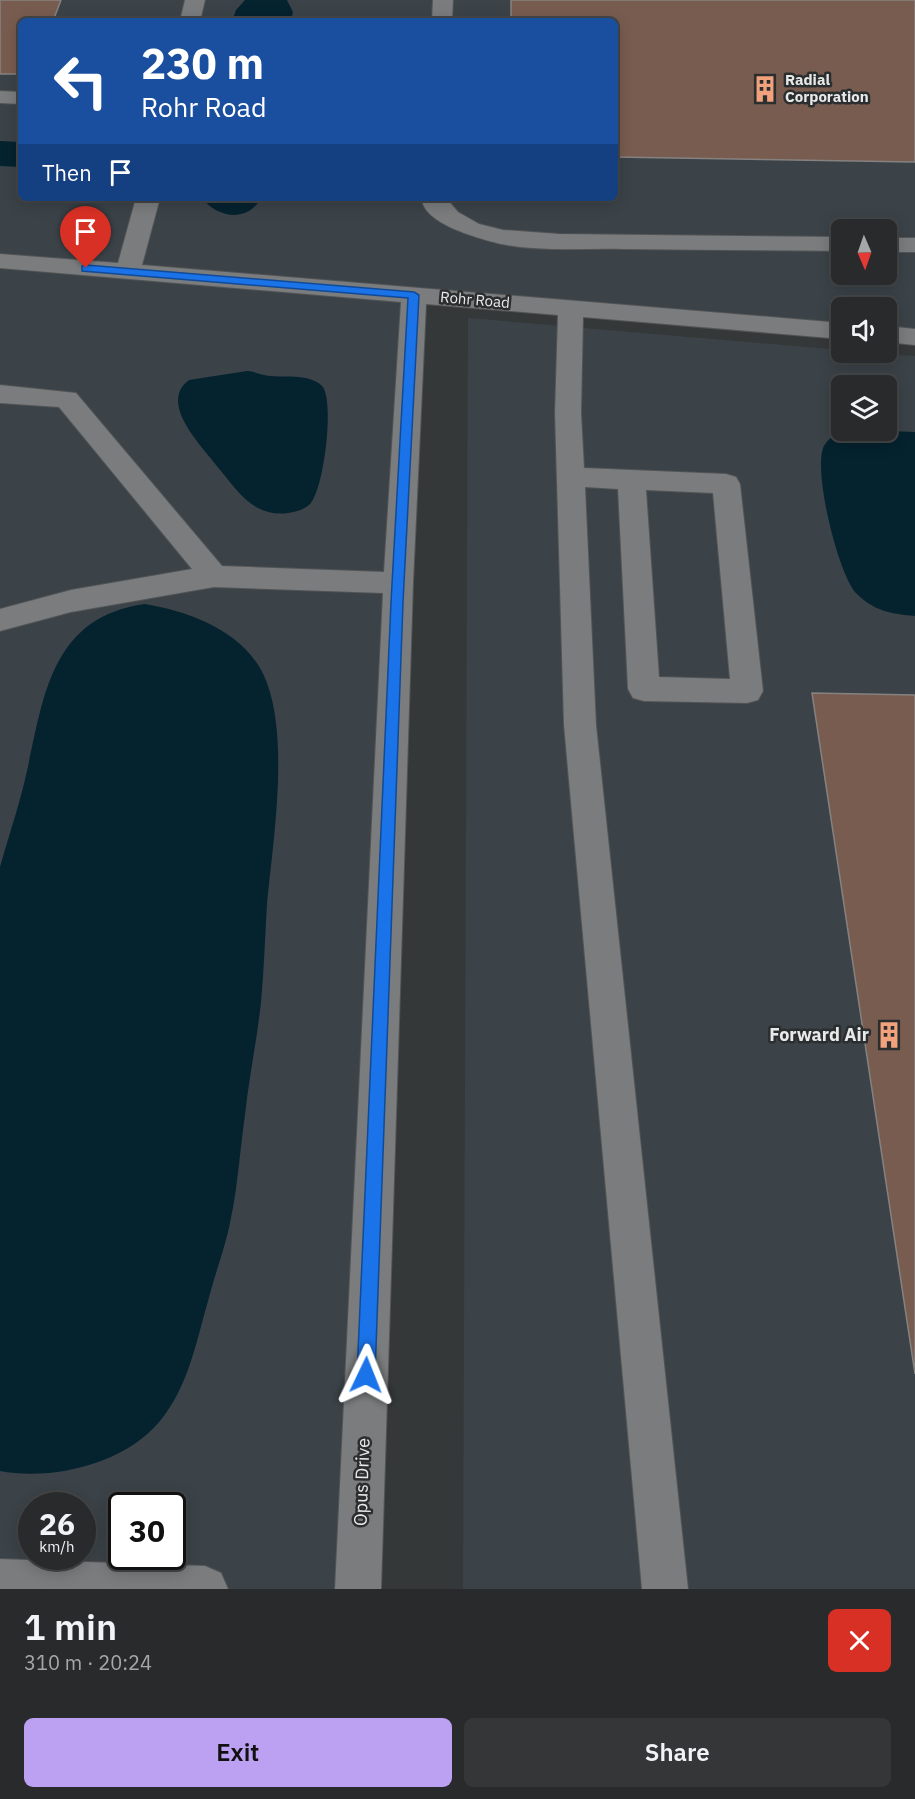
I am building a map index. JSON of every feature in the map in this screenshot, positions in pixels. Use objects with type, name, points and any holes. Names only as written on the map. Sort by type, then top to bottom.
[{"type":"street","points":[[191,18],[195,0]]},
{"type":"street","points":[[442,18],[443,0]]},
{"type":"street","points":[[0,97],[18,98]]},
{"type":"street","points":[[128,272],[147,201]]},
{"type":"street","points":[[434,201],[450,217],[471,229],[503,237],[559,241],[831,244]]},
{"type":"street","points":[[897,245],[915,245]]},
{"type":"street","name":"Rohr Road","points":[[0,261],[831,330]]},
{"type":"street","name":"Opus Drive","points":[[358,1589],[398,583],[414,295]]},
{"type":"street","points":[[571,309],[568,413],[580,725],[665,1589]]},
{"type":"street","points":[[897,335],[915,337]]},
{"type":"street","points":[[0,394],[67,399],[214,576]]},
{"type":"street","points":[[570,477],[726,484],[747,691],[644,689],[631,480]]},
{"type":"street","points":[[0,620],[71,602],[214,576],[398,583]]},
{"type":"street","points":[[0,1582],[206,1589]]},
{"type":"shaded area","points":[[0,0],[915,0],[915,337],[897,335],[897,297],[831,297],[831,330],[414,295],[358,1589],[0,1589]]},
{"type":"shaded area","points":[[468,318],[831,349],[831,363],[897,363],[897,355],[915,356],[915,1589],[463,1589]]},
{"type":"water","points":[[245,0],[287,0],[293,12],[292,18],[233,18],[236,10]]},
{"type":"water","points":[[0,141],[18,142],[18,167],[0,166]]},
{"type":"water","points":[[205,201],[259,201],[248,211],[232,215],[208,205]]},
{"type":"water","points":[[247,371],[271,376],[310,379],[322,386],[326,394],[328,426],[323,466],[314,497],[309,505],[299,511],[275,513],[264,511],[246,500],[193,435],[180,412],[178,400],[181,389],[189,380]]},
{"type":"water","points":[[897,431],[915,432],[915,616],[884,611],[863,600],[850,584],[835,546],[824,499],[821,458],[831,438],[831,441],[897,441]]},
{"type":"water","points":[[145,604],[200,619],[233,638],[259,666],[274,707],[278,792],[267,904],[262,990],[233,1205],[226,1239],[190,1364],[178,1394],[160,1421],[128,1448],[86,1466],[42,1473],[0,1471],[0,867],[21,795],[47,688],[58,664],[71,642],[90,625],[114,612]]},
{"type":"building","points":[[0,0],[61,0],[54,18],[18,18],[18,74],[0,74]]},
{"type":"building","name":"Radial Corporation","points":[[511,0],[915,0],[915,162],[618,157],[618,18],[511,18]]},
{"type":"building","name":"Forward Air","points":[[812,693],[915,695],[915,1374]]},
{"type":"place","name":"Radial Corporation","points":[[765,89]]},
{"type":"place","name":"Forward Air","points":[[889,1035]]},
{"type":"route","points":[[86,268],[414,295],[397,602],[366,1375]]}]
